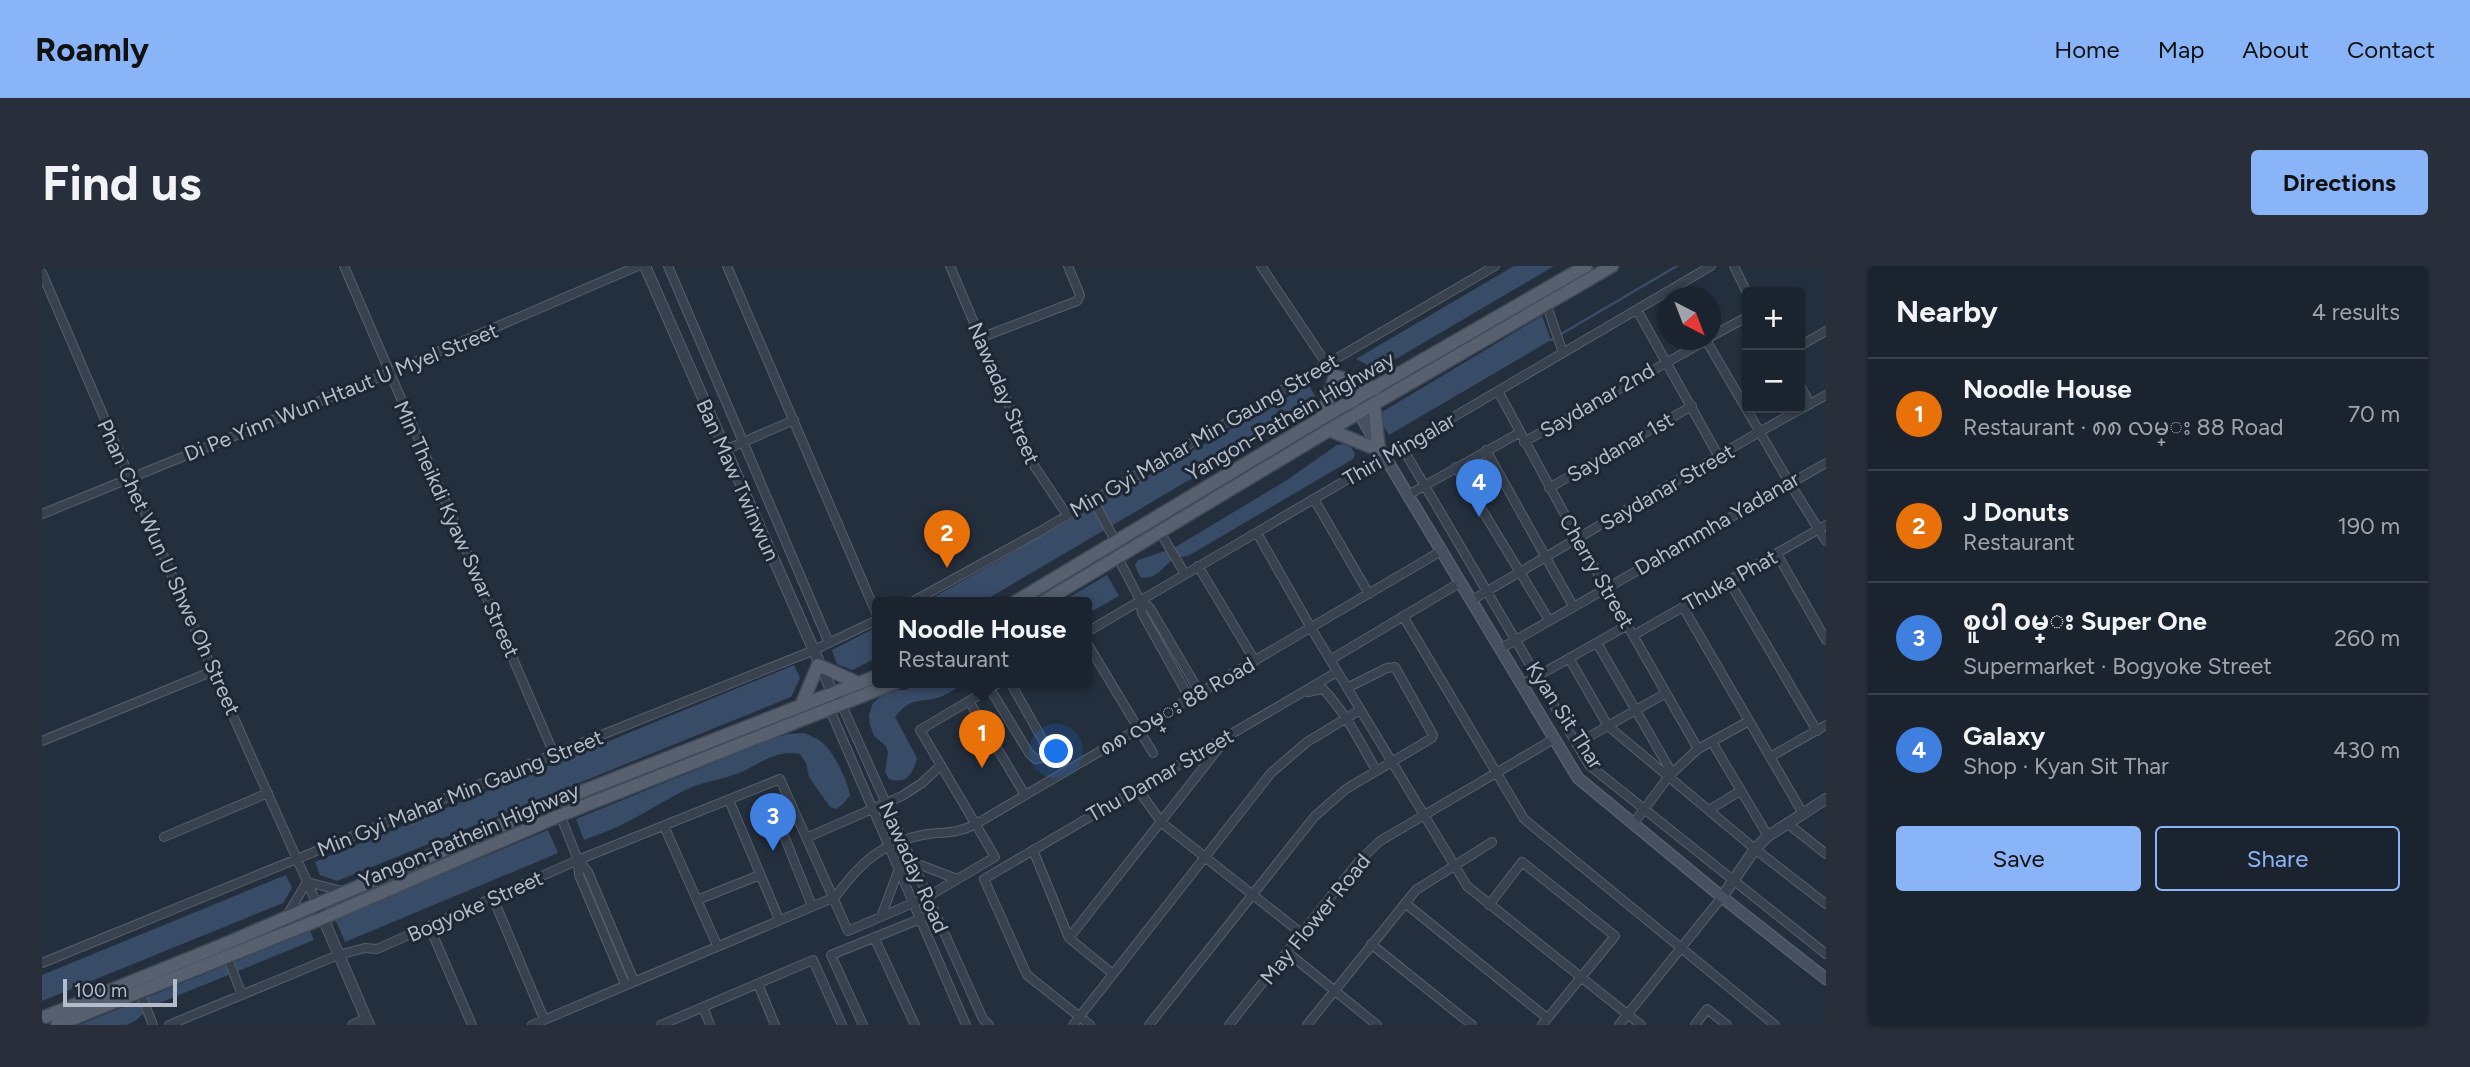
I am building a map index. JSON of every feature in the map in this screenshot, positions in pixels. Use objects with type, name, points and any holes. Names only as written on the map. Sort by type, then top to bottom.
[{"type":"main road","name":"Yangon-Pathein Highway","points":[[1052,597],[1329,430],[1375,388],[1586,266]]},
{"type":"main road","name":"Yangon-Pathein Highway","points":[[1023,597],[1322,418],[1374,405],[1612,266]]},
{"type":"main road","points":[[1322,418],[1335,376],[1375,388]]},
{"type":"main road","points":[[1374,405],[1382,454]]},
{"type":"main road","name":"Kyan Sit Thar","points":[[1355,408],[1578,778],[1826,979]]},
{"type":"main road","points":[[1329,430],[1382,454]]},
{"type":"main road","points":[[801,706],[818,665],[858,683]]},
{"type":"main road","name":"Yangon-Pathein Highway","points":[[42,1018],[285,918],[555,802],[872,678]]},
{"type":"main road","name":"Yangon-Pathein Highway","points":[[57,1025],[228,958],[561,815],[883,688]]},
{"type":"street","name":"Min Theikdi Kyaw Swar Street","points":[[344,266],[554,754]]},
{"type":"street","name":"Di Pe Yinn Wun Htaut U Myel Street","points":[[42,514],[389,373],[638,266]]},
{"type":"street","name":"Ban Maw Twinwun","points":[[645,266],[833,694]]},
{"type":"street","points":[[668,266],[829,643]]},
{"type":"street","points":[[727,266],[872,605]]},
{"type":"street","name":"Nawaday Street","points":[[950,266],[1035,467],[1067,515]]},
{"type":"street","points":[[980,338],[1077,301],[1080,295],[1068,266]]},
{"type":"street","points":[[1261,266],[1328,363],[1355,408]]},
{"type":"street","name":"Min Gyi Mahar Min Gaung Street","points":[[927,597],[1067,515],[1095,502],[1495,266]]},
{"type":"street","name":"Thiri Mingalar","points":[[1092,629],[1314,499],[1382,454],[1402,447],[1712,266]]},
{"type":"street","points":[[1734,266],[1744,287]]},
{"type":"street","name":"Phan Chet Wun U Shwe Oh Street","points":[[42,273],[213,671],[317,904]]},
{"type":"street","points":[[1546,303],[1563,353]]},
{"type":"street","points":[[1637,310],[1719,457]]},
{"type":"street","name":"Saydanar 2nd","points":[[1721,332],[1742,320]]},
{"type":"street","points":[[1805,343],[1826,331]]},
{"type":"street","name":"Saydanar 2nd","points":[[1524,442],[1687,350]]},
{"type":"street","points":[[1714,350],[1789,482],[1822,527],[1826,541]]},
{"type":"street","name":"Cherry Street","points":[[1498,391],[1549,488],[1698,749]]},
{"type":"street","points":[[1805,394],[1810,404]]},
{"type":"street","name":"Saydanar Street","points":[[1472,600],[1826,395]]},
{"type":"street","name":"Saydanar 1st","points":[[1549,488],[1692,406]]},
{"type":"street","points":[[725,450],[794,421]]},
{"type":"street","points":[[1408,495],[1519,433]]},
{"type":"street","points":[[1402,447],[1588,765],[1826,954]]},
{"type":"street","points":[[1486,450],[1573,606]]},
{"type":"street","name":"Dahammha Yadanar","points":[[1500,649],[1606,586],[1826,463]]},
{"type":"street","points":[[1456,467],[1549,620]]},
{"type":"street","points":[[1314,499],[1369,594]]},
{"type":"street","points":[[1095,502],[1116,542]]},
{"type":"street","name":"Thuka Phat","points":[[1633,635],[1822,527]]},
{"type":"street","points":[[1160,531],[1185,574]]},
{"type":"street","points":[[1256,533],[1467,887],[1641,1025]]},
{"type":"street","name":"၈၈ လမ္း 88 Road","points":[[835,897],[857,868],[889,846],[901,840],[928,834],[962,831],[976,824],[1443,551]]},
{"type":"street","points":[[1777,554],[1826,640]]},
{"type":"street","points":[[1118,558],[1140,600],[1142,613],[1190,699]]},
{"type":"street","points":[[1198,566],[1255,661]]},
{"type":"street","points":[[1729,581],[1816,731]]},
{"type":"street","points":[[1330,660],[1461,582]]},
{"type":"street","points":[[1140,600],[1150,608],[1200,693]]},
{"type":"street","points":[[1683,607],[1802,813]]},
{"type":"street","points":[[1403,616],[1524,819],[1775,1025]]},
{"type":"street","name":"Min Gyi Mahar Min Gaung Street","points":[[42,963],[812,651],[872,620]]},
{"type":"street","points":[[1521,685],[1628,625]]},
{"type":"street","points":[[1597,642],[1671,775]]},
{"type":"street","points":[[1165,653],[1173,648]]},
{"type":"street","points":[[1092,651],[1153,753]]},
{"type":"street","points":[[1569,658],[1608,726],[1671,775],[1755,849],[1826,904]]},
{"type":"street","points":[[1149,1025],[1315,816],[1346,789],[1430,741],[1433,735],[1395,667],[1387,668],[1347,688]]},
{"type":"street","points":[[42,741],[213,671]]},
{"type":"street","name":"Thu Damar Street","points":[[1079,1017],[1027,975],[984,879],[1337,671]]},
{"type":"street","points":[[941,765],[922,783],[885,804],[806,838],[835,897],[848,931],[927,897],[995,857],[976,824],[941,765],[920,730],[990,688],[1029,753],[1035,759],[1042,758],[1046,753],[1045,744],[1013,688]]},
{"type":"street","points":[[1297,695],[1323,690],[1347,718],[1376,771]]},
{"type":"street","points":[[1576,744],[1666,693]]},
{"type":"street","points":[[830,710],[833,694]]},
{"type":"street","name":"Nawaday Road","points":[[833,694],[843,705],[910,861],[983,1019],[989,1025]]},
{"type":"street","points":[[968,701],[1025,795]]},
{"type":"street","name":"Nawaday Road","points":[[830,710],[966,1025]]},
{"type":"street","points":[[1073,1025],[1271,773],[1307,742],[1360,710]]},
{"type":"street","points":[[1633,824],[1671,775],[1698,749],[1749,721]]},
{"type":"street","points":[[1770,757],[1826,725]]},
{"type":"street","points":[[1069,938],[1230,734]]},
{"type":"street","name":"May Flower Road","points":[[1230,1025],[1359,861],[1380,841],[1554,739]]},
{"type":"street","points":[[1712,742],[1768,836]]},
{"type":"street","name":"Bogyoke Street","points":[[169,1025],[338,955],[365,948],[377,949],[578,860],[780,779],[806,838]]},
{"type":"street","points":[[1137,789],[1162,823],[1301,933]]},
{"type":"street","points":[[1709,810],[1740,791]]},
{"type":"street","points":[[164,837],[268,793]]},
{"type":"street","points":[[1619,1025],[1722,897],[1755,849],[1768,836],[1826,799]]},
{"type":"street","points":[[729,800],[779,919]]},
{"type":"street","points":[[555,802],[578,860],[588,872],[629,982]]},
{"type":"street","points":[[769,804],[812,906]]},
{"type":"street","points":[[1787,823],[1826,854]]},
{"type":"street","points":[[664,826],[717,945]]},
{"type":"street","points":[[1307,1025],[1416,890],[1492,842]]},
{"type":"street","points":[[1033,850],[1069,938],[1113,974]]},
{"type":"street","points":[[910,861],[957,879]]},
{"type":"street","points":[[1405,903],[1545,1022],[1615,936],[1521,862],[1489,905]]},
{"type":"street","points":[[881,917],[899,869]]},
{"type":"street","points":[[697,900],[760,875]]},
{"type":"street","points":[[285,918],[307,882],[346,892]]},
{"type":"street","points":[[532,1025],[835,897]]},
{"type":"street","points":[[493,898],[544,1020]]},
{"type":"street","points":[[317,904],[368,1022],[352,1025]]},
{"type":"street","points":[[863,1025],[831,955],[935,913]]},
{"type":"street","points":[[429,926],[472,1025]]},
{"type":"street","points":[[874,937],[915,1025]]},
{"type":"street","points":[[1371,944],[1472,1025]]},
{"type":"street","points":[[1287,952],[1377,1025]]},
{"type":"street","points":[[228,958],[242,995]]},
{"type":"street","points":[[661,1025],[813,960],[842,1025]]},
{"type":"street","points":[[758,984],[775,1025]]},
{"type":"street","points":[[141,994],[152,1023]]},
{"type":"street","points":[[703,1007],[710,1025]]},
{"type":"street","points":[[1695,1025],[1707,1009],[1727,1025]]},
{"type":"street","points":[[1079,1017],[1090,1025]]},
{"type":"water","points":[[1514,266],[1554,266],[1377,370],[1356,359]]},
{"type":"water","points":[[1542,316],[1551,340],[1389,435],[1377,415]]},
{"type":"water","points":[[1309,385],[1315,396],[1308,410],[990,597],[934,597]]},
{"type":"water","points":[[1337,445],[1351,447],[1355,454],[1353,459],[1188,556],[1173,560],[1153,576],[1140,577],[1135,565],[1138,560],[1174,548],[1287,480]]},
{"type":"water","points":[[1107,575],[1119,596],[1092,611],[1092,597],[1070,597]]},
{"type":"water","points":[[872,630],[872,660],[852,670],[837,664],[832,650]]},
{"type":"water","points":[[794,665],[800,678],[791,697],[337,881],[320,875],[315,862]]},
{"type":"water","points":[[956,688],[940,697],[911,703],[895,717],[917,758],[905,779],[895,780],[889,779],[885,772],[888,753],[886,746],[874,736],[869,715],[873,703],[882,696],[896,690]]},
{"type":"water","points":[[804,733],[824,744],[844,776],[850,795],[836,809],[830,807],[809,777],[806,763],[800,754],[791,753],[768,758],[739,773],[692,787],[624,824],[584,840],[576,819],[771,739]]},
{"type":"water","points":[[548,830],[558,853],[345,942],[335,919]]},
{"type":"water","points":[[286,875],[292,888],[283,903],[42,1001],[42,975]]},
{"type":"water","points":[[310,931],[314,940],[152,1006],[126,1025],[79,1025]]},
{"type":"waterway","points":[[1551,340],[1677,266]]},
{"type":"place","name":"Galaxy","points":[[1479,517]]},
{"type":"place","name":"J Donuts","points":[[947,568]]},
{"type":"place","name":"Noodle House","points":[[982,768]]},
{"type":"place","name":"စူပါ ၀မ္း Super One","points":[[773,851]]}]
